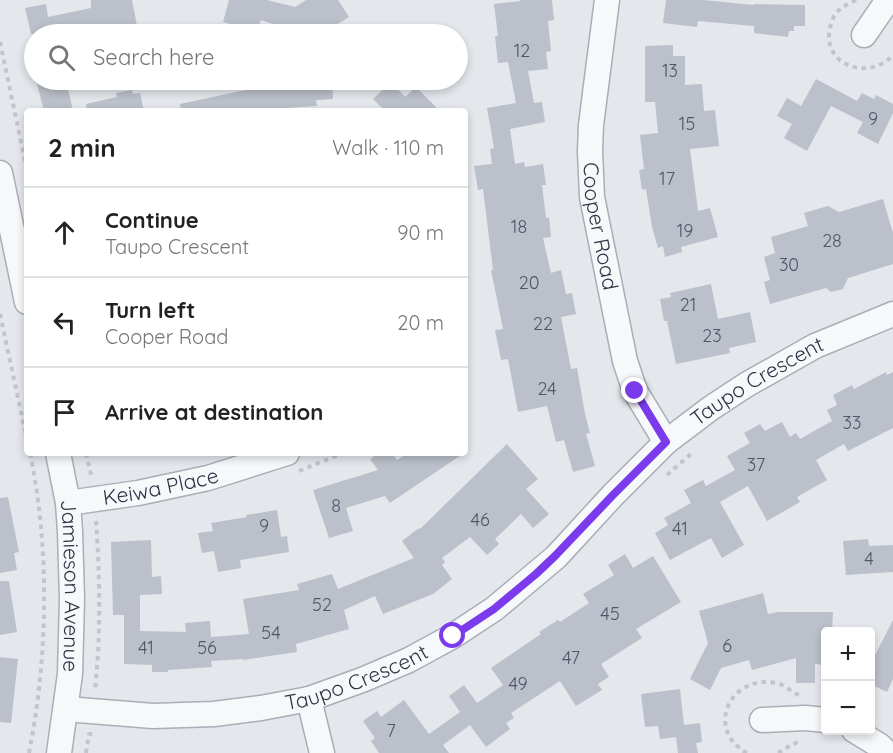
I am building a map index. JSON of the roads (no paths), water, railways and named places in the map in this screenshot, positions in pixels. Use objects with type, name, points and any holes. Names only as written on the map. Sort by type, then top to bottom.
[{"type":"street","name":"Cooper Road","points":[[607,0],[591,125],[592,198],[625,361],[635,391],[666,442]]},
{"type":"street","points":[[864,35],[888,0]]},
{"type":"street","points":[[0,173],[20,232],[24,272]]},
{"type":"street","name":"Taupo Crescent","points":[[66,709],[173,716],[261,708],[309,699],[409,660],[453,636],[494,609],[555,556],[666,442],[711,408],[746,385],[824,342],[893,314]]},
{"type":"street","name":"Jamieson Avenue","points":[[59,456],[68,503],[72,599],[70,674],[59,753]]},
{"type":"street","name":"Keiwa Place","points":[[68,503],[138,493],[208,478],[278,456]]},
{"type":"street","points":[[309,699],[322,753]]},
{"type":"street","points":[[762,720],[821,720]]},
{"type":"street","points":[[862,735],[887,753]]}]
